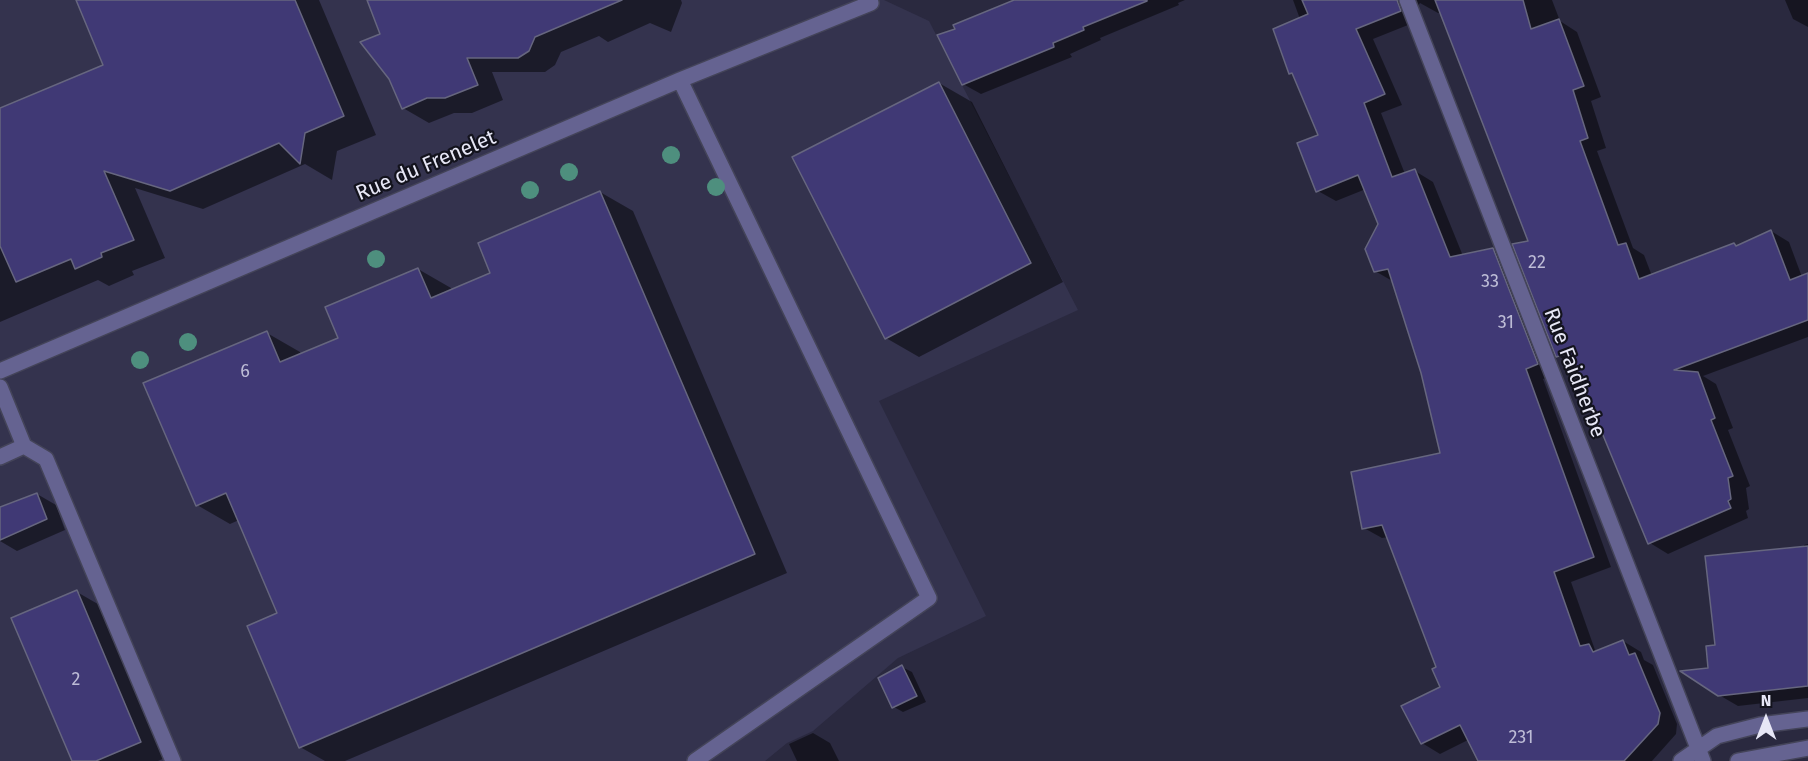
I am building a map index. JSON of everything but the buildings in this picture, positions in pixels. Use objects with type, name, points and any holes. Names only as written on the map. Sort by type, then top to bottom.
[{"type":"street","name":"Rue Faidherbe","points":[[1407,0],[1701,754]]},
{"type":"street","name":"Rue du Frenelet","points":[[0,371],[680,80],[873,1]]},
{"type":"street","points":[[680,80],[929,598],[695,761]]},
{"type":"street","points":[[0,387],[24,446],[46,459],[173,761]]},
{"type":"street","points":[[0,457],[24,446]]},
{"type":"street","points":[[1681,761],[1701,754],[1717,736],[1760,725],[1808,719]]},
{"type":"street","points":[[1738,761],[1808,748]]},
{"type":"shaded area","points":[[0,0],[884,0],[929,21],[1078,310],[879,401],[986,616],[898,658],[813,731],[787,743],[765,761],[0,761]]}]
